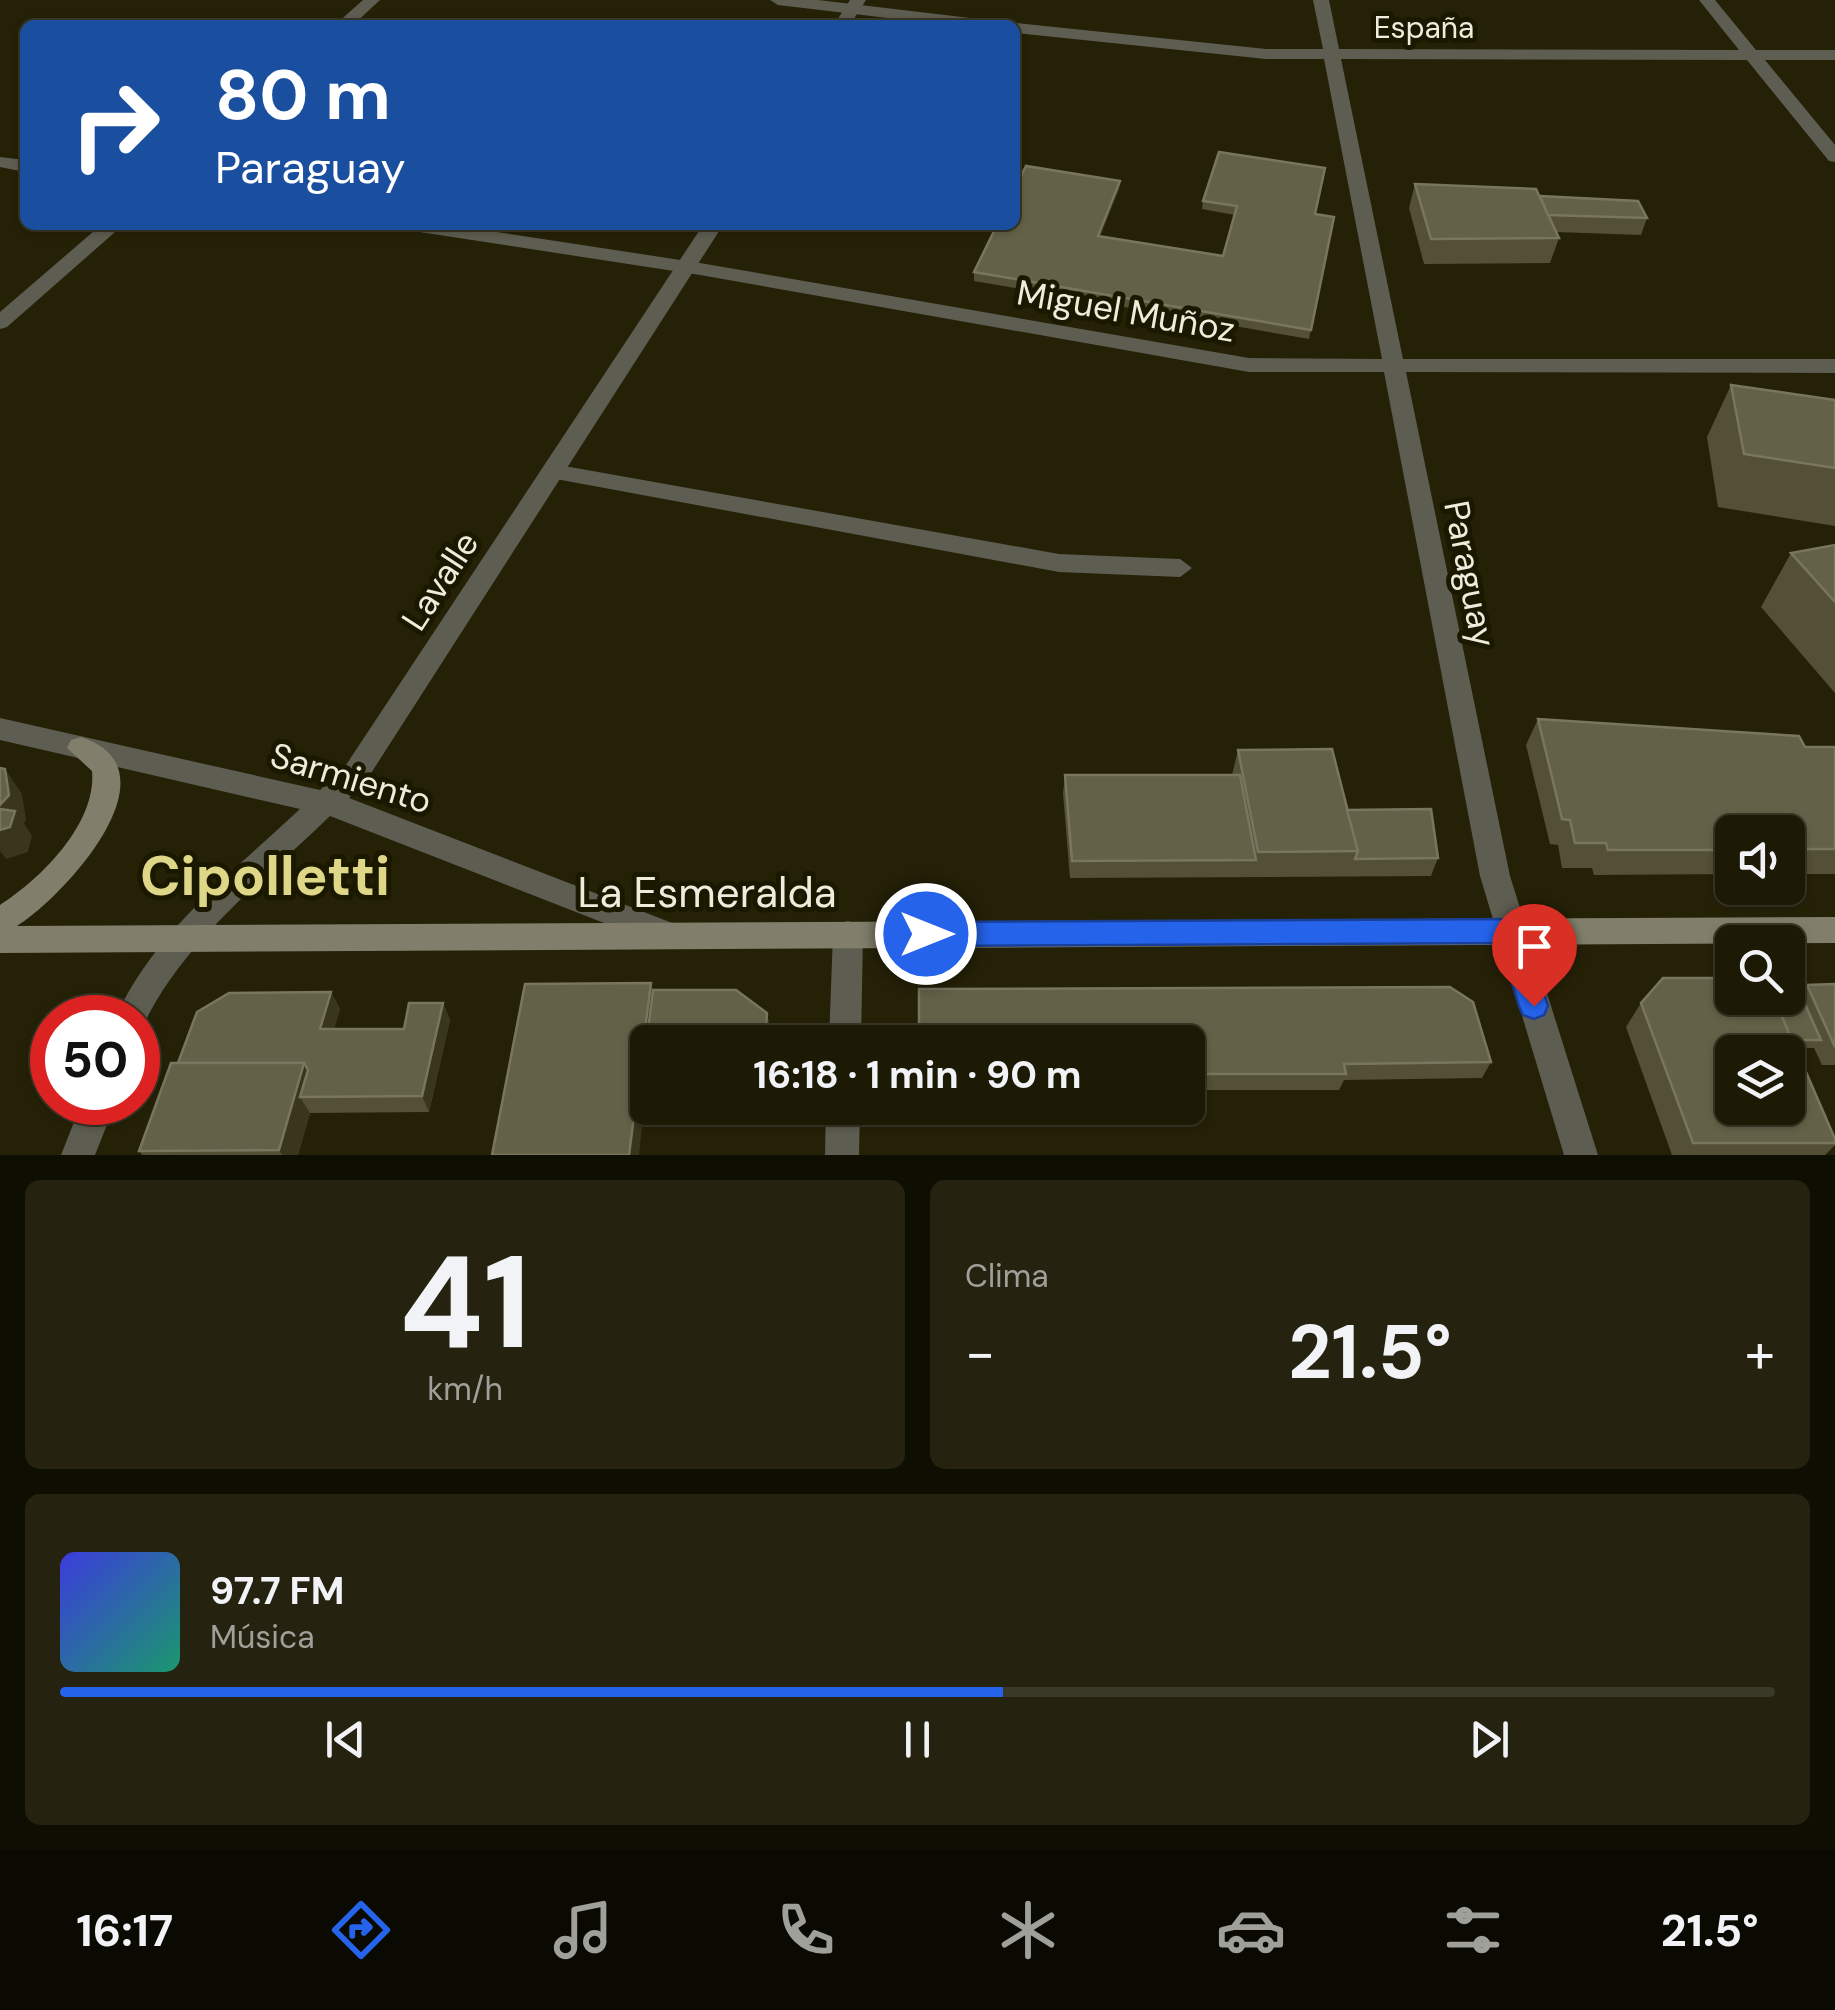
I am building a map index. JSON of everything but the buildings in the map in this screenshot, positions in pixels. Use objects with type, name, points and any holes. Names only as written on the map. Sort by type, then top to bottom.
[{"type":"main road","points":[[0,922],[33,901],[57,878],[106,795],[106,766],[81,748]]},
{"type":"main road","name":"La Esmeralda","points":[[0,940],[1835,930]]},
{"type":"street","points":[[349,20],[372,0]]},
{"type":"street","points":[[778,0],[855,4],[956,20]]},
{"type":"street","name":"Paraguay","points":[[1321,0],[1510,931],[1581,1155]]},
{"type":"street","points":[[1707,0],[1835,158]]},
{"type":"street","name":"España","points":[[1020,29],[1224,52],[1835,54]]},
{"type":"street","points":[[0,322],[106,230]]},
{"type":"street","name":"Miguel Muñoz","points":[[446,230],[686,266],[1220,362],[1394,368],[1835,366]]},
{"type":"street","name":"Lavalle","points":[[143,995],[183,939],[328,803],[378,741],[710,230]]},
{"type":"street","points":[[553,472],[1059,563],[1180,568]]},
{"type":"street","name":"Sarmiento","points":[[0,730],[328,803],[669,935]]},
{"type":"street","points":[[845,1025],[848,934]]},
{"type":"street","points":[[78,1155],[89,1125]]},
{"type":"street","points":[[842,1155],[843,1125]]},
{"type":"district","name":"Cipolletti","points":[[265,876]]},
{"type":"route","points":[[926,934],[1510,931],[1534,1006]]}]
